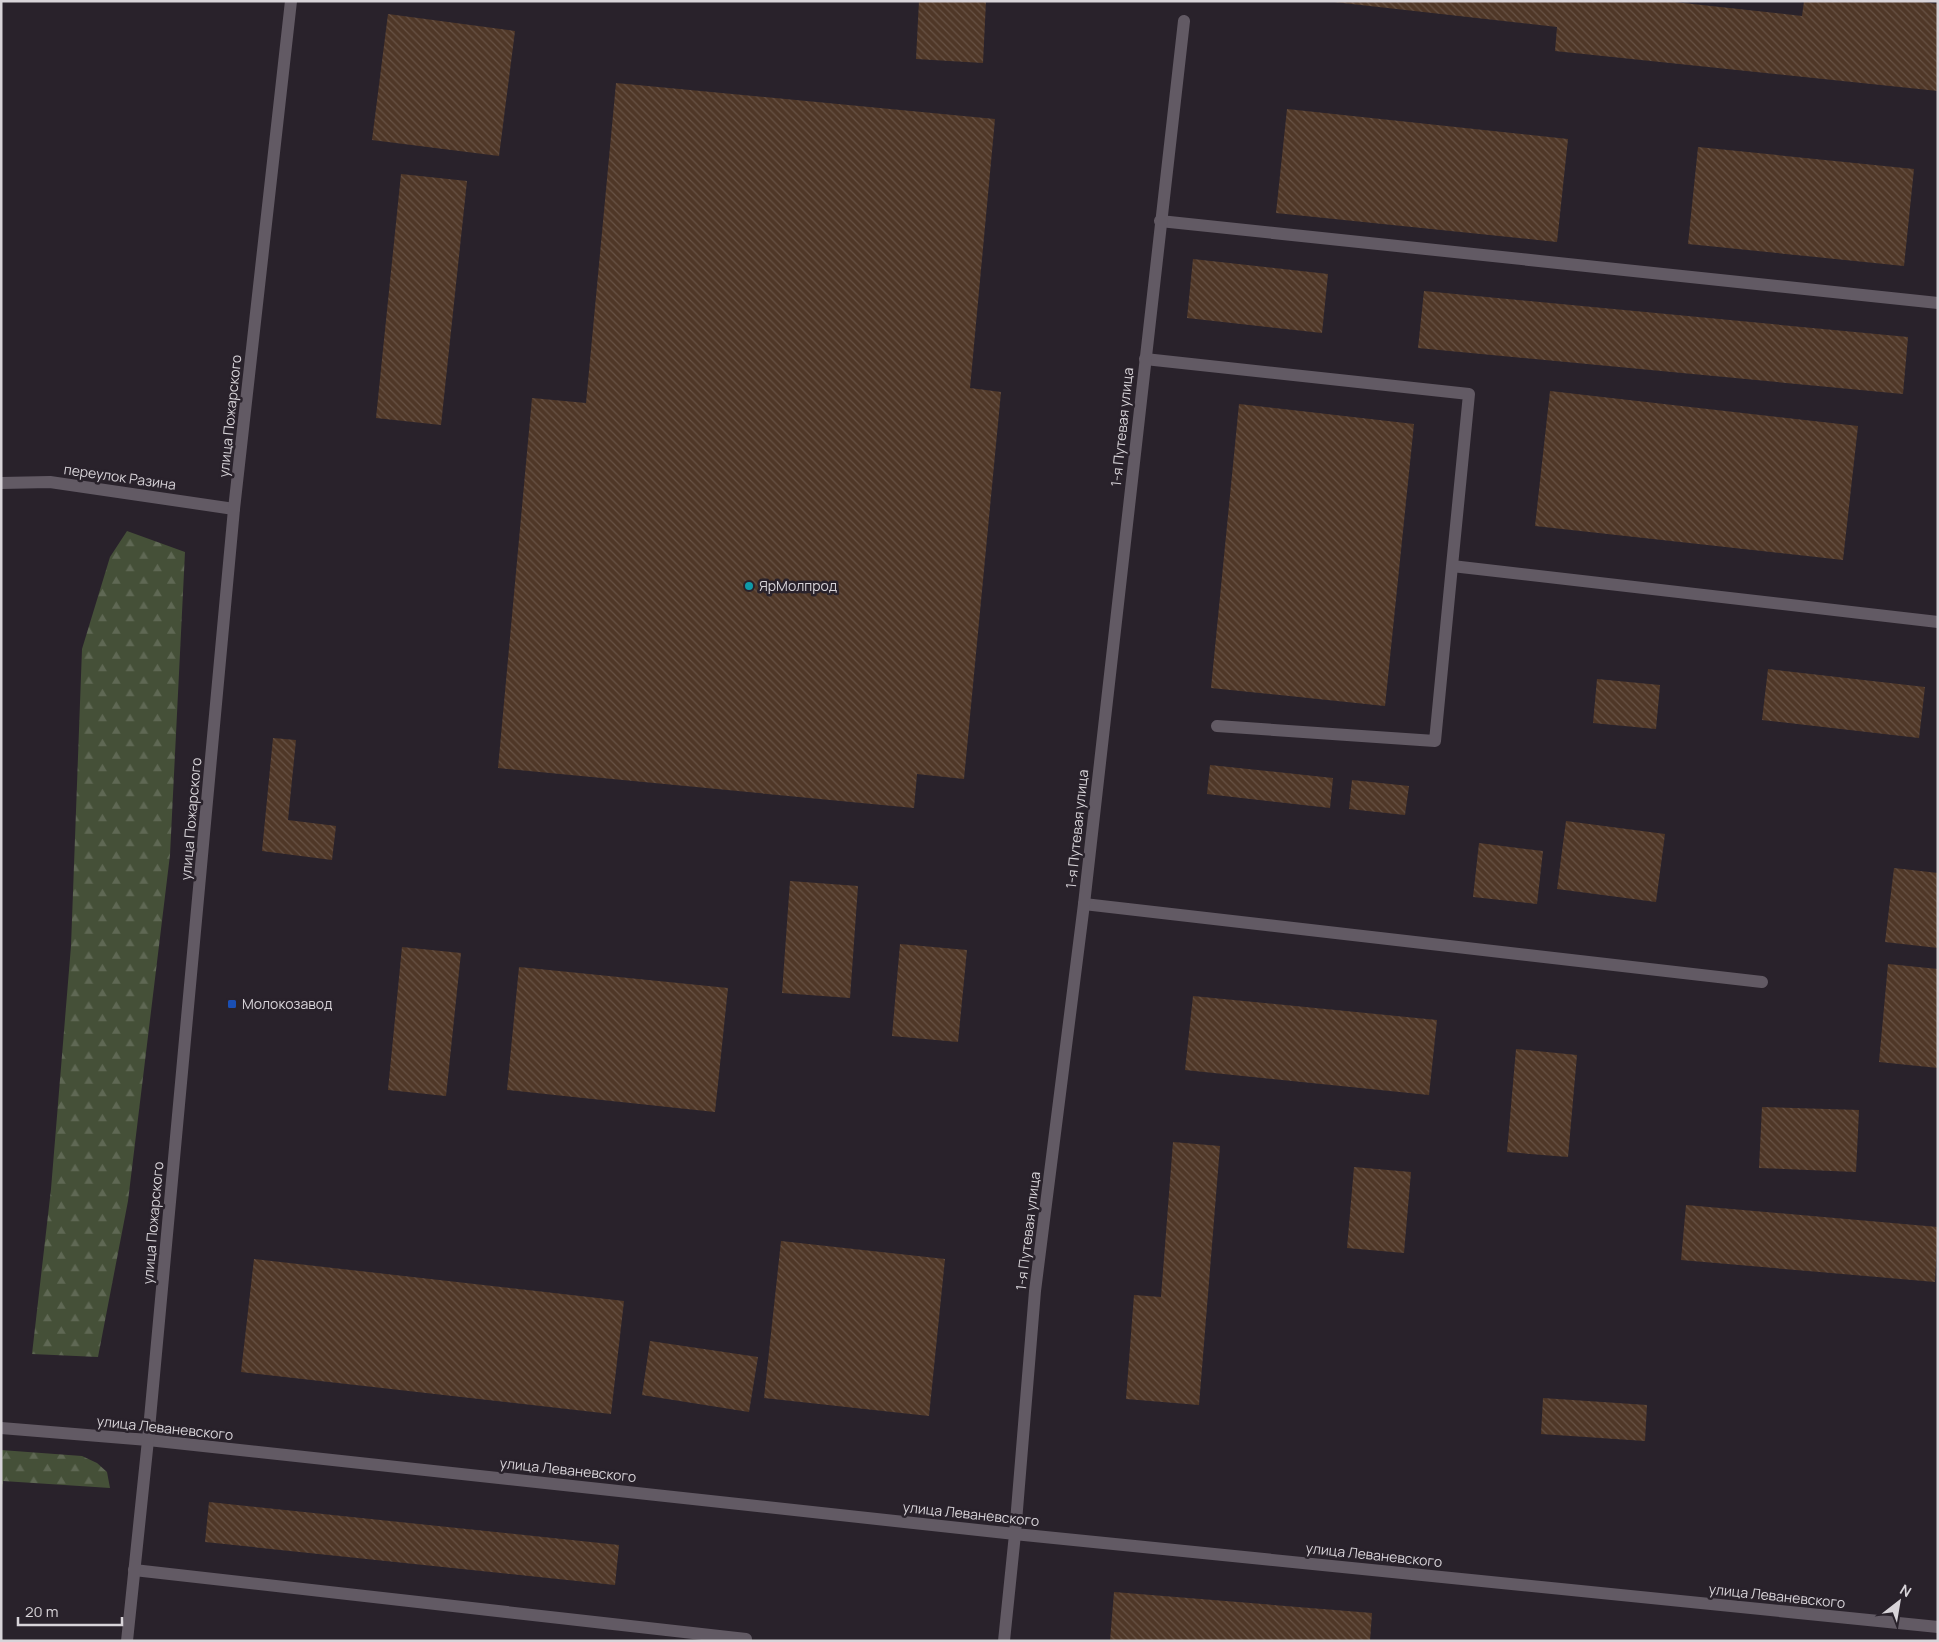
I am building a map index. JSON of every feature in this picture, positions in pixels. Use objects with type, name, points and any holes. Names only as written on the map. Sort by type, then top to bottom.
[{"type":"street","name":"улица Пожарского","points":[[127,1641],[148,1440],[234,509],[291,1]]},
{"type":"street","name":"1-я Путевая улица","points":[[1004,1641],[1015,1534],[1035,1291],[1084,904],[1184,21]]},
{"type":"street","points":[[1160,221],[1938,303]]},
{"type":"street","points":[[1145,359],[1469,394],[1435,741],[1217,726]]},
{"type":"street","name":"переулок Разина","points":[[1,483],[50,482],[234,509]]},
{"type":"street","points":[[1452,566],[1938,622]]},
{"type":"street","points":[[1084,904],[1762,982]]},
{"type":"street","name":"улица Леваневского","points":[[1,1428],[148,1440],[1015,1534],[1938,1627]]},
{"type":"street","points":[[134,1570],[746,1639]]},
{"type":"green space","points":[[127,531],[185,552],[170,855],[128,1201],[98,1357],[32,1354],[51,1189],[71,946],[82,649],[110,557]]},
{"type":"green space","points":[[1,1450],[82,1456],[97,1463],[107,1472],[110,1488],[3,1481],[1,1497]]},
{"type":"building","points":[[919,1],[986,1],[983,63],[916,59]]},
{"type":"building","points":[[1325,1],[1665,1],[1802,16],[1804,1],[1914,1],[1938,4],[1938,91],[1555,51],[1557,27]]},
{"type":"building","points":[[388,14],[515,31],[499,156],[372,140]]},
{"type":"building","name":"ЯрМолпрод","points":[[616,83],[995,119],[970,388],[1001,392],[964,779],[917,774],[914,808],[498,768],[532,398],[586,403]]},
{"type":"building","points":[[1287,109],[1568,139],[1557,242],[1276,213]]},
{"type":"building","points":[[1698,147],[1914,169],[1904,266],[1688,244]]},
{"type":"building","points":[[401,174],[467,181],[441,425],[376,418]]},
{"type":"building","points":[[1193,259],[1328,274],[1322,333],[1187,318]]},
{"type":"building","points":[[1424,291],[1908,337],[1903,394],[1418,348]]},
{"type":"building","points":[[1550,391],[1858,426],[1843,560],[1535,526]]},
{"type":"building","points":[[1239,404],[1414,424],[1385,706],[1211,688]]},
{"type":"building","points":[[1768,669],[1925,687],[1919,738],[1762,720]]},
{"type":"building","points":[[1597,679],[1660,685],[1656,729],[1593,723]]},
{"type":"building","points":[[273,738],[296,740],[288,820],[336,826],[332,860],[262,851]]},
{"type":"building","points":[[1210,765],[1333,778],[1330,808],[1207,794]]},
{"type":"building","points":[[1352,780],[1409,786],[1405,815],[1349,809]]},
{"type":"building","points":[[1566,821],[1665,834],[1656,902],[1557,889]]},
{"type":"building","points":[[1479,843],[1543,851],[1537,904],[1473,897]]},
{"type":"building","points":[[1894,868],[1938,873],[1938,948],[1885,942]]},
{"type":"building","points":[[790,881],[858,886],[850,998],[782,993]]},
{"type":"building","points":[[900,944],[967,950],[958,1042],[892,1036]]},
{"type":"building","points":[[402,947],[461,953],[446,1096],[388,1090]]},
{"type":"building","points":[[1888,964],[1938,969],[1938,1068],[1879,1062]]},
{"type":"building","points":[[519,967],[728,988],[715,1112],[507,1090]]},
{"type":"building","points":[[1193,996],[1437,1020],[1429,1095],[1185,1070]]},
{"type":"building","points":[[1516,1049],[1577,1055],[1568,1157],[1507,1152]]},
{"type":"building","points":[[1762,1107],[1859,1110],[1856,1172],[1759,1168]]},
{"type":"building","points":[[1173,1142],[1220,1146],[1199,1405],[1126,1399],[1134,1295],[1161,1297]]},
{"type":"building","points":[[1354,1167],[1411,1172],[1404,1253],[1347,1248]]},
{"type":"building","points":[[1686,1205],[1938,1227],[1935,1282],[1681,1260]]},
{"type":"building","points":[[781,1241],[945,1259],[929,1416],[764,1398]]},
{"type":"building","points":[[254,1259],[624,1301],[611,1414],[241,1372]]},
{"type":"building","points":[[650,1341],[758,1357],[749,1412],[642,1395]]},
{"type":"building","points":[[1543,1398],[1647,1405],[1645,1441],[1541,1434]]},
{"type":"building","points":[[209,1502],[619,1545],[615,1585],[205,1542]]},
{"type":"building","points":[[1114,1592],[1372,1613],[1370,1641],[1110,1641]]},
{"type":"place","name":"ЯрМолпрод","points":[[749,586]]},
{"type":"place","name":"Молокозавод","points":[[232,1004]]}]
